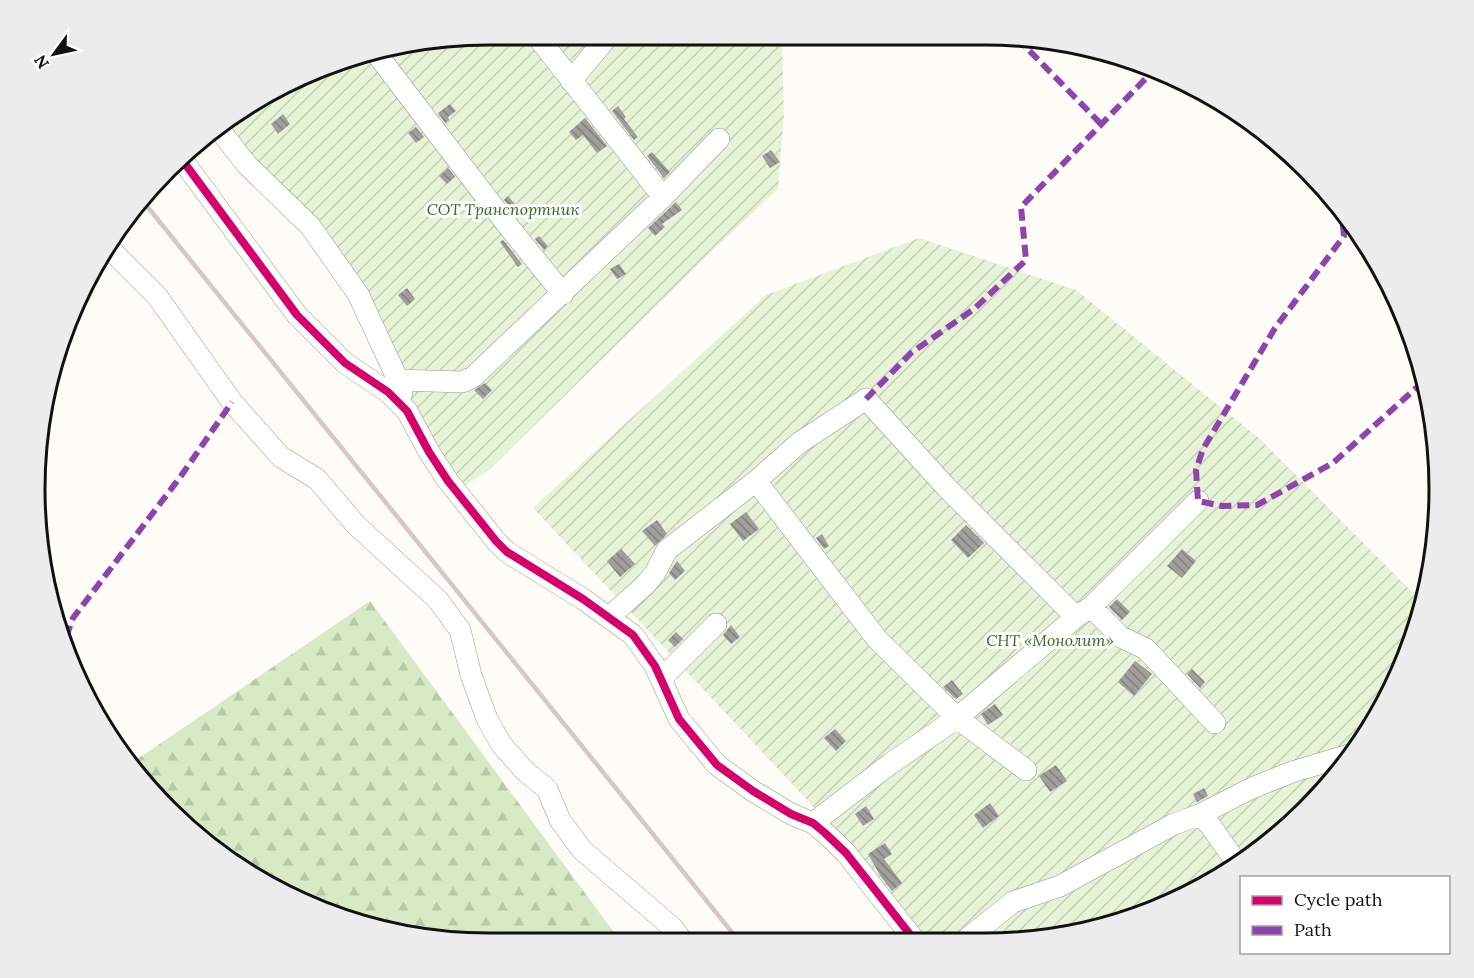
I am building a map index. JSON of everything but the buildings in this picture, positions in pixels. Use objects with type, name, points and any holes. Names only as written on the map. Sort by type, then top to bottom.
[{"type":"street","points":[[544,45],[663,197]]},
{"type":"street","points":[[571,81],[601,45]]},
{"type":"street","points":[[380,59],[563,294]]},
{"type":"street","points":[[223,134],[247,165],[310,226],[358,294],[398,380],[407,411],[429,452],[448,481],[507,552],[583,598],[633,635],[655,666],[679,719],[717,765],[753,791],[791,814],[813,823],[846,853],[909,933]]},
{"type":"street","points":[[398,380],[462,381],[473,377],[563,294],[719,139]]},
{"type":"street","points":[[186,165],[297,315],[345,363],[388,392],[407,411]]},
{"type":"street","points":[[113,252],[157,296],[232,402],[281,457],[317,479],[356,525],[438,600],[460,630],[471,675],[487,719],[501,744],[525,771],[547,789],[560,820],[582,850],[676,933]]},
{"type":"street","points":[[609,617],[645,585],[655,573],[667,550],[756,481],[799,442],[866,399],[947,488],[1084,612],[1121,637],[1146,649],[1215,723]]},
{"type":"street","points":[[756,481],[877,639],[957,718],[1026,770]]},
{"type":"street","points":[[813,823],[890,764],[957,718],[1084,612],[1198,501]]},
{"type":"street","points":[[661,679],[716,624]]},
{"type":"street","points":[[974,933],[1013,902],[1060,886],[1174,824],[1199,815],[1292,772],[1337,758]]},
{"type":"street","points":[[1199,815],[1210,825],[1233,857]]},
{"type":"green space","name":"СОТ Транспортник","points":[[782,45],[784,115],[778,189],[489,470],[448,497],[353,301],[301,225],[219,137],[267,104],[319,79],[374,60],[460,46]]},
{"type":"green space","name":"СНТ «Монолит»","points":[[919,238],[1076,290],[1260,439],[1416,596],[1395,659],[1370,711],[1319,782],[1278,823],[1232,858],[1207,874],[1155,899],[1100,918],[1043,929],[985,933],[920,933],[809,802],[533,508],[766,295]]},
{"type":"green space","points":[[370,601],[615,933],[460,932],[402,924],[346,909],[293,887],[242,858],[196,823],[155,782],[137,759]]},
{"type":"railway","points":[[147,206],[733,933]]},
{"type":"marked path","points":[[1026,47],[1101,124]]},
{"type":"marked path","points":[[866,399],[911,353],[974,309],[1026,260],[1021,207],[1148,76]]},
{"type":"marked path","points":[[1343,227],[1344,236],[1275,328],[1203,449],[1196,470],[1198,501],[1222,506],[1257,505],[1333,463],[1417,387]]},
{"type":"marked path","points":[[68,630],[73,618],[181,476],[232,402]]},
{"type":"cycle path","points":[[186,165],[297,315],[345,363],[388,392],[407,411],[448,481],[496,541],[507,552],[583,599],[633,635],[655,666],[679,719],[717,765],[753,791],[791,814],[813,823],[825,833],[846,853],[909,933]]}]
